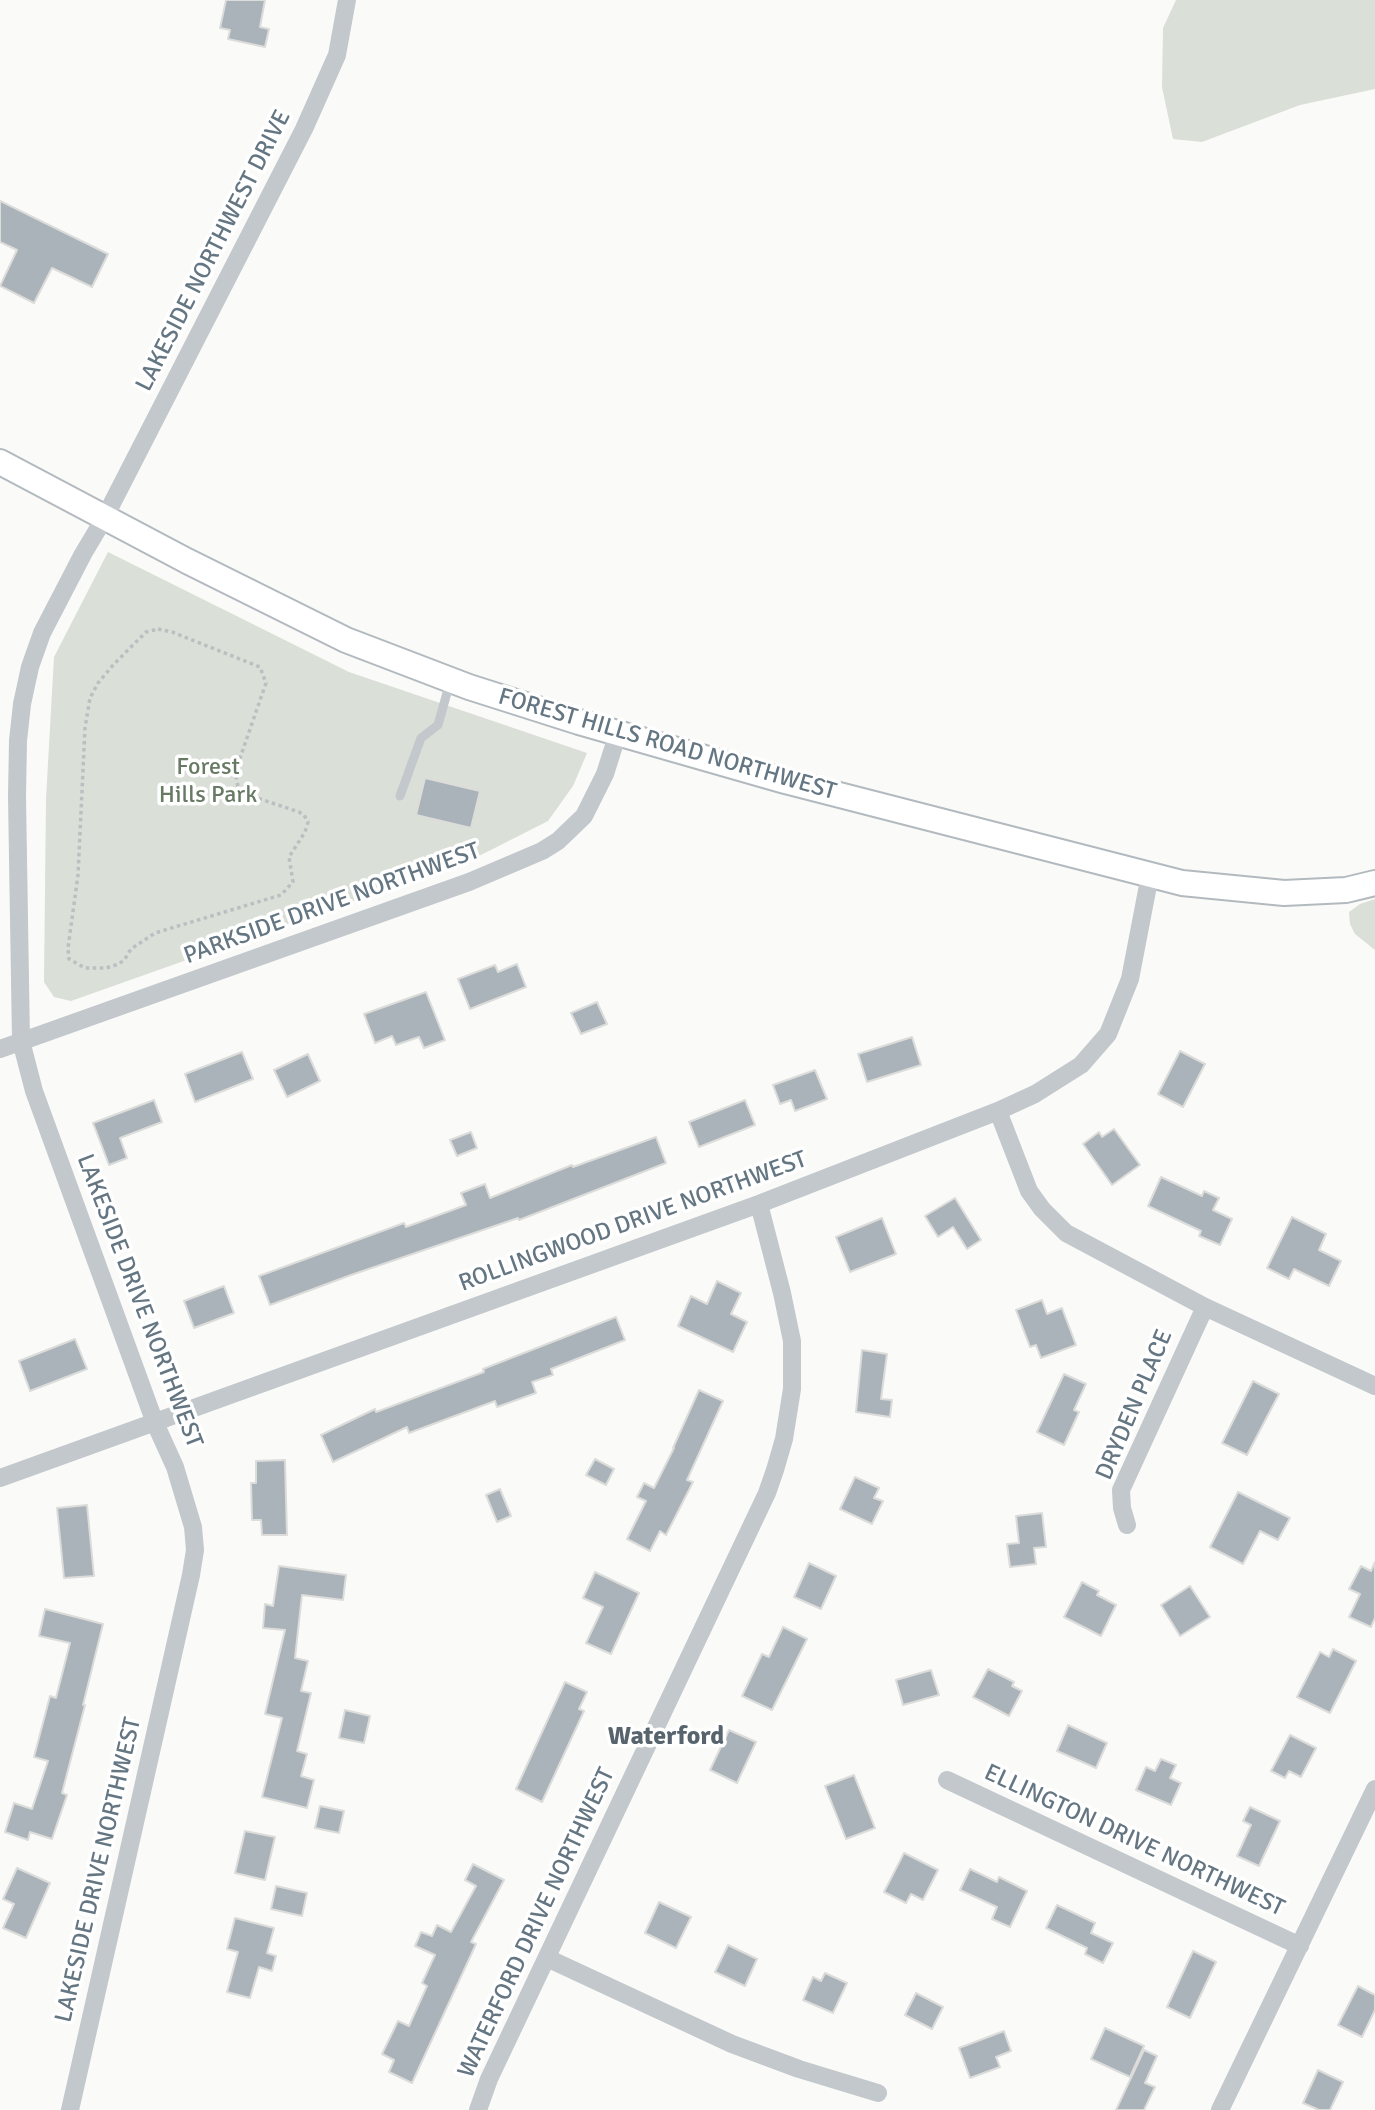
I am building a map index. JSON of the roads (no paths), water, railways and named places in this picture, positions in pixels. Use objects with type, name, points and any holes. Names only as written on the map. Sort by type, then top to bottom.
[{"type":"main road","name":"FOREST HILLS ROAD NORTHWEST","points":[[0,462],[346,640],[450,680],[618,733],[785,781],[1182,883],[1283,893],[1346,890],[1375,883]]},
{"type":"street","name":"LAKESIDE NORTHWEST DRIVE","points":[[105,517],[304,129],[337,55],[347,0]]},
{"type":"street","name":"LAKESIDE DRIVE NORTHWEST","points":[[70,2110],[195,1550],[193,1527],[175,1467],[155,1423],[34,1091],[21,1041],[17,796],[22,704],[30,667],[42,633],[105,517]]},
{"type":"street","name":"PARKSIDE DRIVE NORTHWEST","points":[[0,1049],[469,882],[542,851],[558,841],[584,816],[606,774],[618,733]]},
{"type":"street","name":"ROLLINGWOOD DRIVE NORTHWEST","points":[[0,1478],[759,1204],[1035,1094],[1081,1065],[1108,1034],[1130,979],[1150,876]]},
{"type":"street","points":[[998,1111],[1029,1191],[1056,1225],[1079,1242],[1205,1307],[1375,1386]]},
{"type":"street","name":"WATERFORD DRIVE NORTHWEST","points":[[478,2110],[489,2079],[767,1493],[784,1439],[792,1389],[792,1341],[759,1204]]},
{"type":"street","name":"DRYDEN PLACE","points":[[1127,1525],[1121,1490],[1205,1307]]},
{"type":"street","name":"ELLINGTON DRIVE NORTHWEST","points":[[947,1780],[1300,1946]]},
{"type":"street","points":[[1220,2110],[1375,1788]]},
{"type":"street","points":[[547,1958],[732,2044],[799,2069],[878,2093]]},
{"type":"lane","points":[[400,796],[421,737],[438,725],[450,680]]},
{"type":"district","name":"Waterford","points":[[666,1737]]},
{"type":"park label","name":"Forest Hills Park","points":[[208,782]]}]
